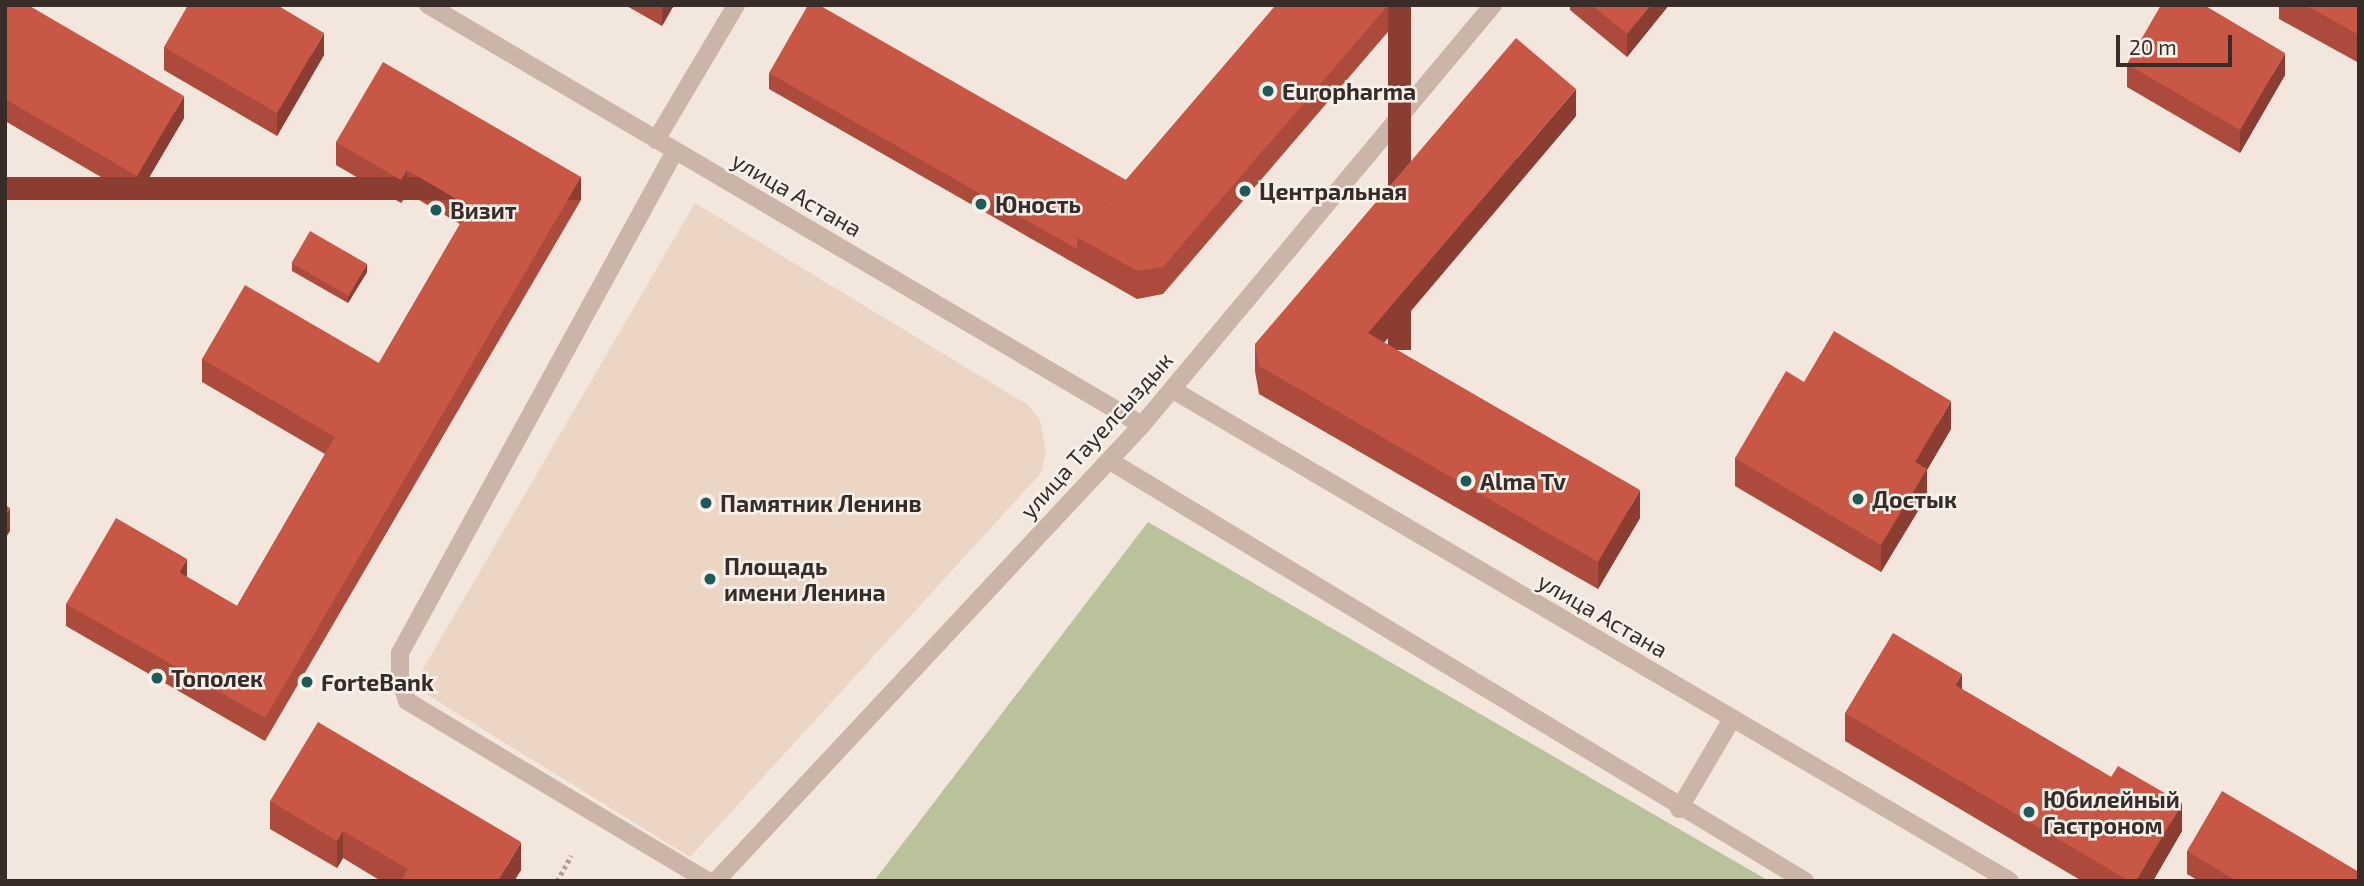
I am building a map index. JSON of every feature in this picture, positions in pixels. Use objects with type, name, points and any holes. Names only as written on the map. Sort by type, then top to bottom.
[{"type":"street","name":"улица Астана","points":[[428,5],[1142,425]]},
{"type":"street","points":[[656,140],[736,5]]},
{"type":"street","name":"улица Тауелсыздык","points":[[716,881],[837,747],[1142,425],[1493,5]]},
{"type":"street","points":[[674,151],[400,653],[400,679],[408,702],[708,881]]},
{"type":"street","name":"улица Астана","points":[[1173,390],[2010,881]]},
{"type":"street","points":[[1110,461],[1679,808],[1805,881]]},
{"type":"street","points":[[1679,808],[1732,719]]},
{"type":"path","points":[[557,881],[571,856]]},
{"type":"green space","points":[[1148,522],[1769,881],[874,881]]},
{"type":"shaded area","name":"Площадь имени Ленина","points":[[695,203],[1028,405],[1040,420],[1046,451],[1041,473],[690,857],[413,686]]},
{"type":"building","points":[[7,5],[28,5],[184,96],[137,176],[5,99]]},
{"type":"building","points":[[188,5],[277,5],[324,33],[277,113],[164,47]]},
{"type":"building","points":[[808,5],[819,5],[1126,180],[1077,237],[1077,249],[769,73]]},
{"type":"building","points":[[1276,5],[1388,5],[1163,267],[1137,271],[1077,237]]},
{"type":"building","points":[[1592,5],[1651,5],[1627,34]]},
{"type":"building","points":[[2161,5],[2204,5],[2285,53],[2240,130],[2127,64]]},
{"type":"building","points":[[2305,5],[2359,5],[2359,35]]},
{"type":"building","points":[[1516,38],[1576,89],[1368,333],[1640,490],[1598,562],[1259,366],[1255,344]]},
{"type":"building","points":[[383,62],[581,177],[265,718],[66,604],[116,518],[187,559],[179,572],[237,606],[335,437],[202,359],[245,285],[379,363],[470,207],[407,170],[401,180],[336,142]]},
{"type":"building","points":[[310,231],[367,264],[349,296],[292,263]]},
{"type":"building","points":[[1834,331],[1951,401],[1915,462],[1927,469],[1881,545],[1735,458],[1786,371],[1804,382]]},
{"type":"building","points":[[1893,633],[1962,674],[1955,685],[2111,777],[2118,766],[2182,803],[2136,881],[2129,881],[1845,713]]},
{"type":"building","points":[[318,722],[521,842],[498,881],[401,881],[408,869],[343,831],[337,841],[270,801]]},
{"type":"building","points":[[2222,791],[2359,872],[2359,881],[2237,881],[2187,851]]},
{"type":"place","name":"Europharma","points":[[1268,91]]},
{"type":"place","name":"Центральная","points":[[1245,191]]},
{"type":"place","name":"Юность","points":[[981,204]]},
{"type":"place","name":"Визит","points":[[436,210]]},
{"type":"place","name":"Alma Tv","points":[[1466,481]]},
{"type":"place","name":"Достык","points":[[1858,499]]},
{"type":"place","name":"Памятник Ленинв","points":[[706,503]]},
{"type":"place","name":"Площадь имени Ленина","points":[[710,579]]},
{"type":"place","name":"Тополек","points":[[157,678]]},
{"type":"place","name":"ForteBank","points":[[307,682]]},
{"type":"place","name":"Юбилейный Гастроном","points":[[2029,812]]}]
